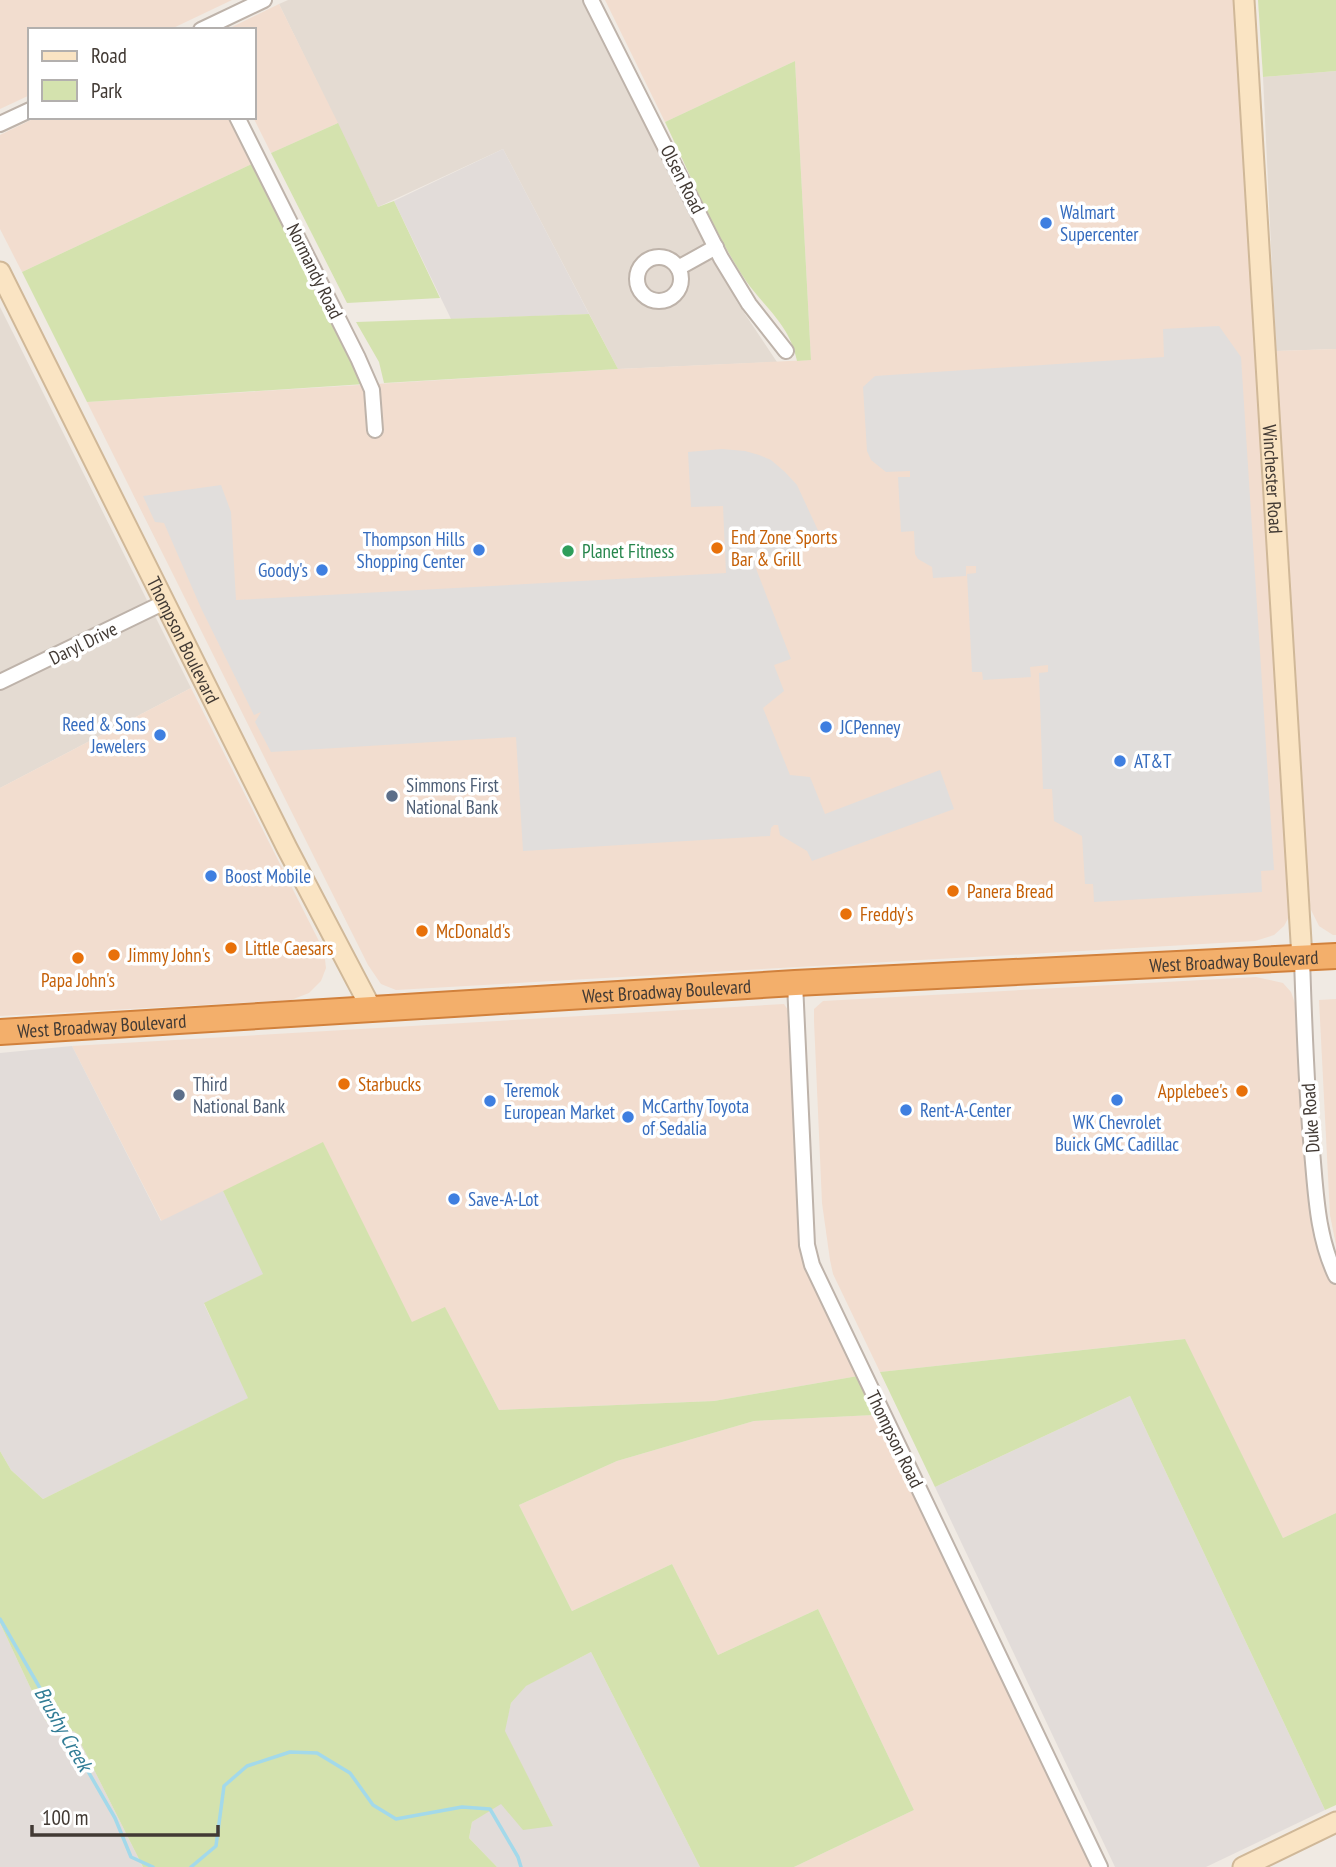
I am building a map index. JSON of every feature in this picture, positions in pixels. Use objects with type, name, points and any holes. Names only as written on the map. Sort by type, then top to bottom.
[{"type":"highway","name":"West Broadway Boulevard","points":[[0,1032],[795,983],[1336,956]]},
{"type":"street","points":[[205,28],[264,0]]},
{"type":"street","name":"Olsen Road","points":[[591,0],[716,247],[748,304],[786,351]]},
{"type":"street","name":"Winchester Road","points":[[1244,0],[1302,958]]},
{"type":"street","points":[[0,124],[28,111]]},
{"type":"street","name":"Normandy Road","points":[[238,119],[358,358],[372,390],[376,430]]},
{"type":"street","points":[[678,268],[716,247]]},
{"type":"street","name":"Thompson Boulevard","points":[[0,272],[287,848],[371,1008]]},
{"type":"street","name":"Daryl Drive","points":[[0,682],[165,602]]},
{"type":"street","name":"Duke Road","points":[[1302,958],[1304,1037],[1317,1214],[1324,1245],[1336,1276]]},
{"type":"street","name":"Thompson Road","points":[[795,983],[807,1245],[812,1265],[1100,1867]]},
{"type":"street","points":[[1243,1867],[1336,1822]]},
{"type":"shaded area","points":[[0,0],[232,0],[173,28],[28,28],[28,96],[0,109]]},
{"type":"shaded area","points":[[288,0],[583,0],[737,302],[777,362],[618,369],[503,149],[378,207],[279,4]]},
{"type":"shaded area","points":[[605,0],[1235,0],[1291,913],[1284,926],[1274,935],[1255,941],[396,990],[381,984],[368,965],[87,402],[618,369],[811,360],[795,61],[665,122]]},
{"type":"shaded area","points":[[279,4],[338,123],[271,153],[254,119],[256,28],[230,28]]},
{"type":"shaded area","points":[[1336,71],[1336,349],[1276,351],[1263,77]]},
{"type":"shaded area","points":[[33,119],[237,119],[258,161],[22,272],[0,229],[0,135]]},
{"type":"shaded area","points":[[503,149],[589,314],[451,319],[394,201]]},
{"type":"shaded area","points":[[0,307],[191,688],[0,788]]},
{"type":"shaded area","points":[[1219,326],[1241,357],[1274,870],[1261,871],[1262,892],[1094,902],[1093,884],[1085,884],[1082,836],[1054,821],[1052,789],[1043,789],[1039,673],[1048,672],[1048,665],[1030,667],[1031,677],[983,680],[982,672],[972,672],[967,574],[976,573],[976,566],[966,566],[966,576],[933,578],[932,567],[918,559],[915,554],[914,531],[901,532],[898,477],[910,477],[910,471],[886,472],[871,460],[867,451],[863,387],[875,376],[1164,357],[1163,329]]},
{"type":"shaded area","points":[[1336,349],[1336,935],[1333,935],[1319,926],[1311,910],[1307,891],[1276,351]]},
{"type":"shaded area","points":[[722,449],[759,455],[771,460],[785,472],[797,485],[822,539],[755,566],[791,659],[774,665],[784,691],[763,708],[790,775],[810,777],[825,814],[940,770],[954,809],[812,861],[807,851],[780,835],[778,825],[771,828],[770,836],[523,851],[516,737],[271,752],[255,722],[261,712],[254,715],[201,608],[164,523],[155,522],[143,496],[221,485],[231,512],[236,600],[726,573],[723,506],[691,507],[688,452]]},
{"type":"shaded area","points":[[191,688],[324,951],[326,968],[321,981],[309,993],[291,1000],[0,1016],[0,788]]},
{"type":"shaded area","points":[[1256,977],[1283,983],[1291,992],[1296,1006],[1312,1224],[1315,1240],[1336,1284],[1336,1513],[1283,1538],[1184,1339],[880,1372],[833,1274],[822,1203],[814,1009],[823,1001]]},
{"type":"shaded area","points":[[1336,999],[1336,1245],[1330,1215],[1319,1000]]},
{"type":"shaded area","points":[[784,1004],[788,1010],[804,1224],[858,1376],[714,1401],[499,1410],[445,1308],[412,1323],[323,1143],[162,1222],[72,1046]]},
{"type":"shaded area","points":[[72,1046],[161,1221],[223,1191],[264,1274],[204,1304],[249,1398],[43,1499],[11,1470],[0,1451],[0,1053]]},
{"type":"shaded area","points":[[1130,1396],[1325,1810],[1206,1867],[1115,1867],[935,1487]]},
{"type":"shaded area","points":[[874,1415],[1091,1867],[794,1867],[914,1810],[818,1609],[718,1655],[672,1564],[572,1611],[519,1505],[617,1461],[754,1421]]},
{"type":"shaded area","points":[[0,1623],[46,1721],[75,1732],[143,1867],[0,1867]]},
{"type":"shaded area","points":[[591,1652],[700,1867],[497,1867],[469,1838],[472,1822],[501,1803],[553,1826],[504,1731],[511,1703],[525,1686]]},
{"type":"green space","points":[[1258,0],[1336,0],[1336,71],[1263,77]]},
{"type":"green space","points":[[795,61],[811,360],[797,361],[794,348],[783,327],[746,281],[724,244],[665,122]]},
{"type":"green space","points":[[338,123],[378,207],[394,201],[440,298],[347,303],[271,153]]},
{"type":"green space","points":[[258,161],[365,384],[87,402],[22,272]]},
{"type":"green space","points":[[589,314],[618,369],[384,383],[379,362],[356,322]]},
{"type":"green space","points":[[323,1142],[412,1322],[445,1307],[499,1410],[714,1401],[858,1376],[874,1415],[754,1421],[617,1461],[519,1505],[572,1611],[672,1564],[718,1655],[818,1609],[914,1810],[794,1867],[700,1867],[591,1652],[526,1686],[511,1703],[505,1731],[553,1826],[523,1830],[501,1804],[472,1822],[469,1838],[497,1867],[143,1867],[75,1732],[46,1721],[0,1623],[0,1451],[11,1470],[43,1499],[248,1398],[204,1303],[263,1274],[223,1191]]},
{"type":"green space","points":[[1185,1339],[1283,1538],[1336,1513],[1336,1805],[1325,1810],[1130,1396],[935,1487],[880,1372]]},
{"type":"waterway","name":"Brushy Creek","points":[[0,1619],[115,1818],[131,1857],[153,1867]]},
{"type":"waterway","name":"Brushy Creek","points":[[191,1867],[216,1846],[224,1786],[247,1766],[290,1752],[317,1753],[350,1773],[373,1805],[396,1819],[462,1807],[490,1809],[521,1867]]},
{"type":"place","name":"Walmart Supercenter","points":[[1046,223]]},
{"type":"place","name":"End Zone Sports Bar & Grill","points":[[717,548]]},
{"type":"place","name":"Thompson Hills Shopping Center","points":[[479,550]]},
{"type":"place","name":"Planet Fitness","points":[[568,551]]},
{"type":"place","name":"Goody's","points":[[322,570]]},
{"type":"place","name":"JCPenney","points":[[826,727]]},
{"type":"place","name":"Reed & Sons Jewelers","points":[[160,735]]},
{"type":"place","name":"AT&T","points":[[1120,761]]},
{"type":"place","name":"Simmons First National Bank","points":[[392,796]]},
{"type":"place","name":"Boost Mobile","points":[[211,876]]},
{"type":"place","name":"Panera Bread","points":[[953,891]]},
{"type":"place","name":"Freddy's","points":[[846,914]]},
{"type":"place","name":"McDonald's","points":[[422,931]]},
{"type":"place","name":"Little Caesars","points":[[231,948]]},
{"type":"place","name":"Jimmy John's","points":[[114,955]]},
{"type":"place","name":"Papa John's","points":[[78,958]]},
{"type":"place","name":"Starbucks","points":[[344,1084]]},
{"type":"place","name":"Applebee's","points":[[1242,1091]]},
{"type":"place","name":"Third National Bank","points":[[179,1095]]},
{"type":"place","name":"WK Chevrolet Buick GMC Cadillac","points":[[1117,1100]]},
{"type":"place","name":"Teremok European Market","points":[[490,1101]]},
{"type":"place","name":"Rent-A-Center","points":[[906,1110]]},
{"type":"place","name":"McCarthy Toyota of Sedalia","points":[[628,1117]]},
{"type":"place","name":"Save-A-Lot","points":[[454,1199]]}]
